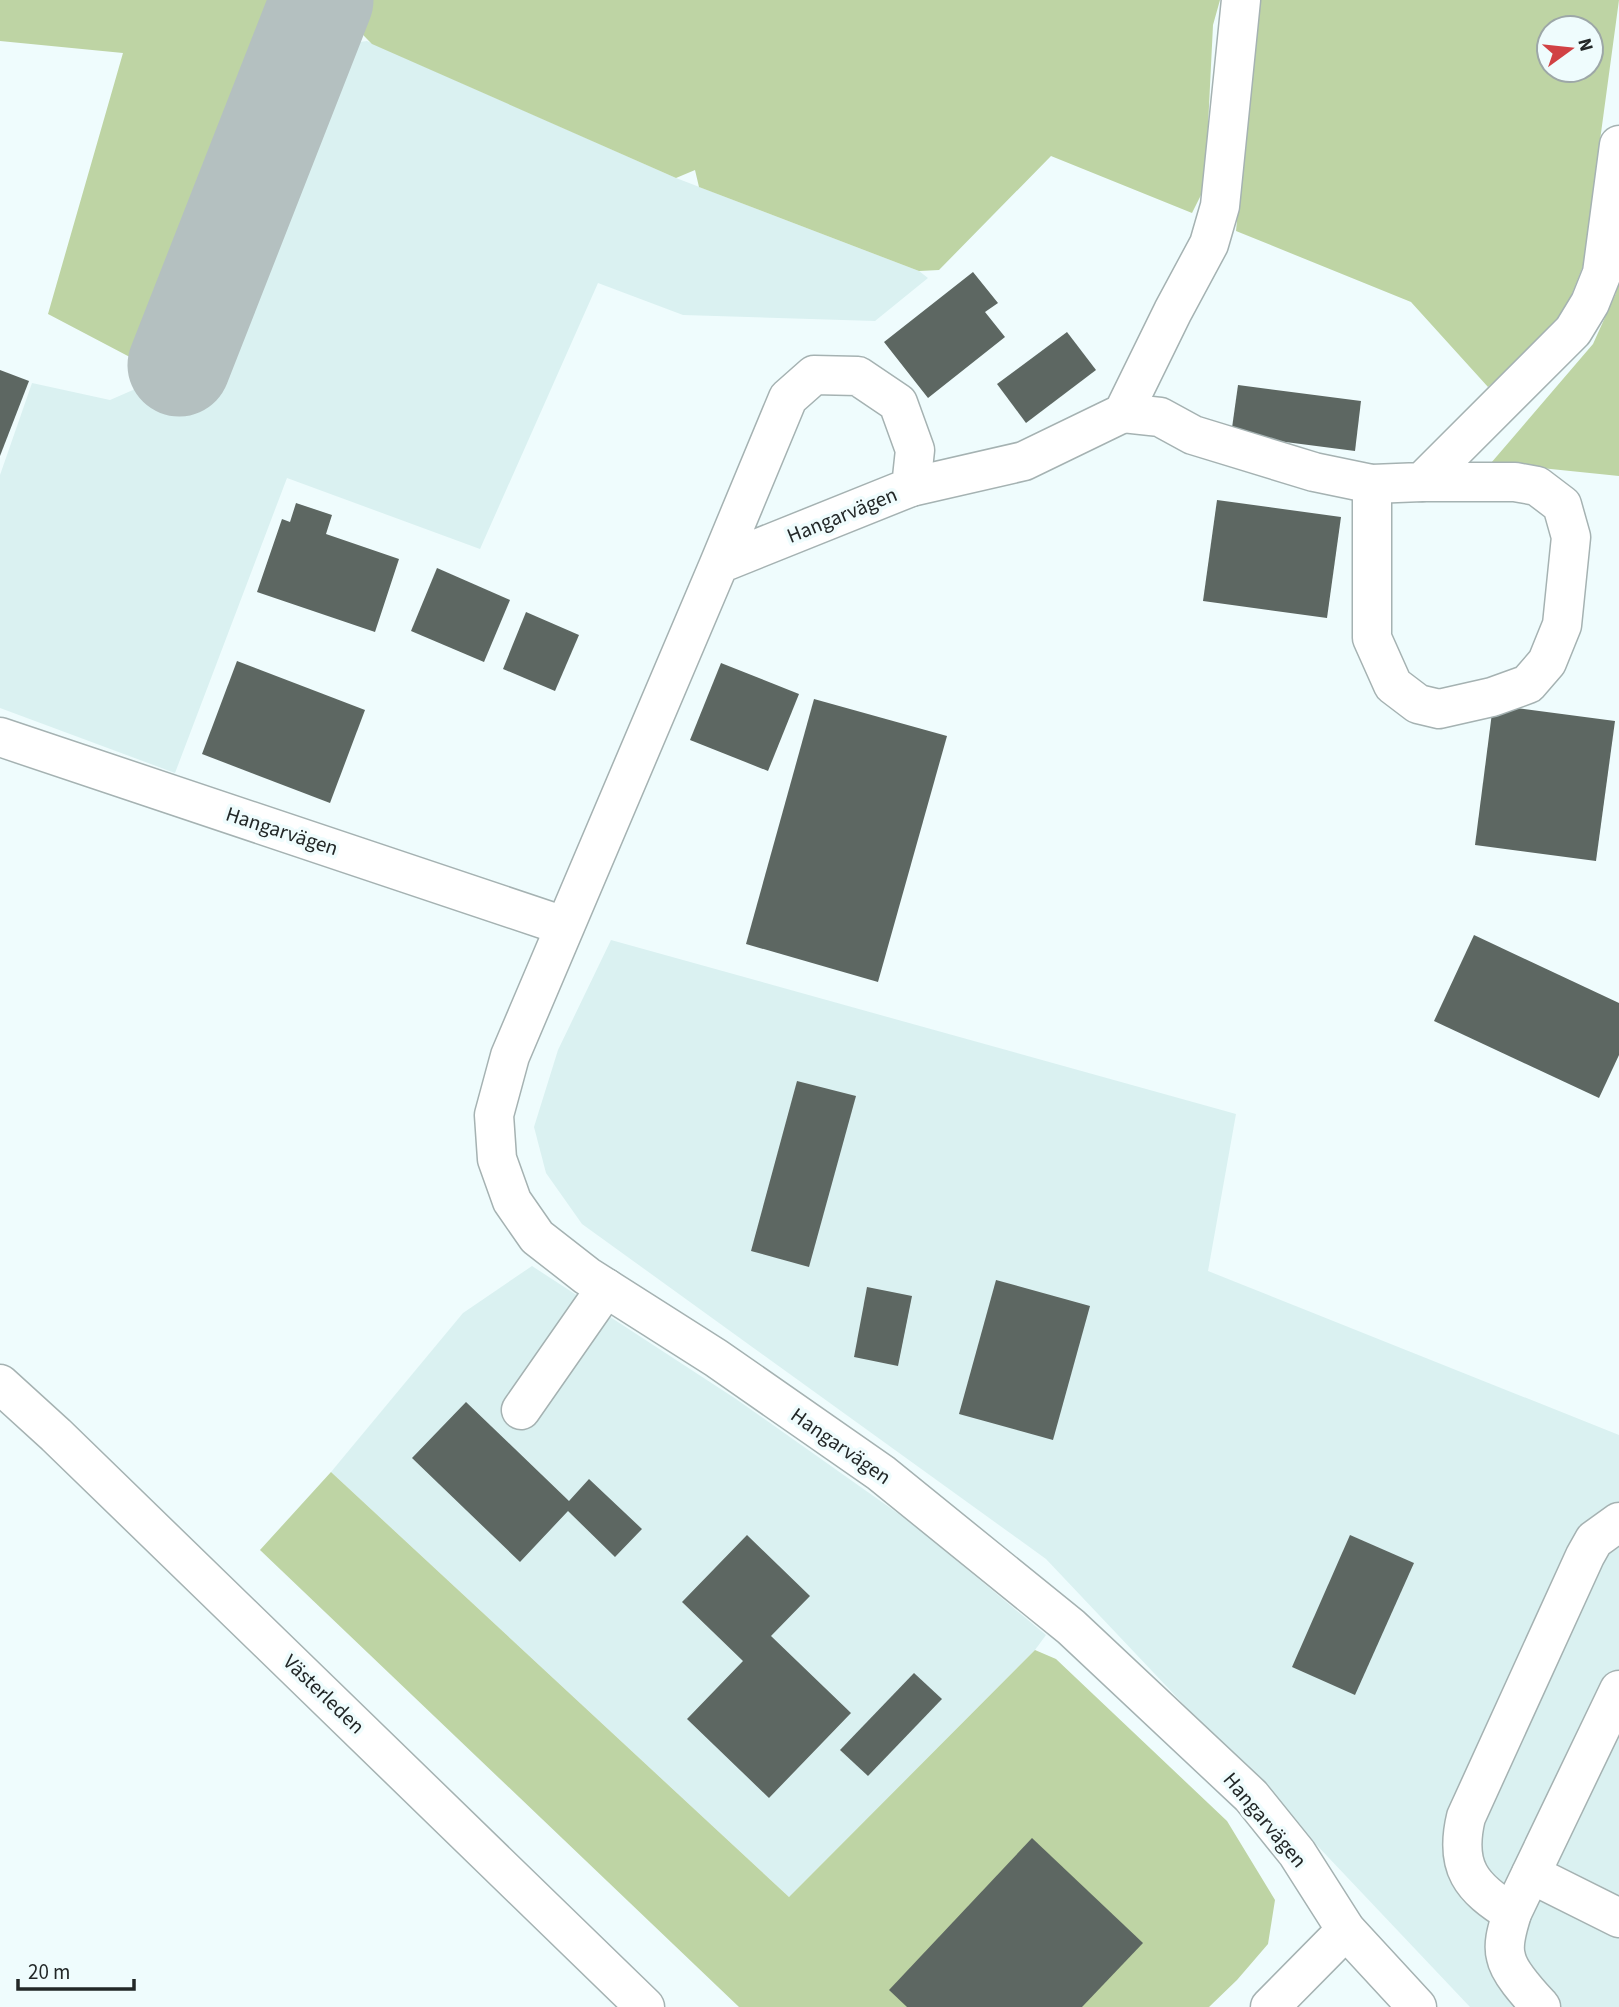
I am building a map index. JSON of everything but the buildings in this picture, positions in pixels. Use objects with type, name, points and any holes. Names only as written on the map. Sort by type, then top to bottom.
[{"type":"street","points":[[1123,413],[1209,244],[1220,206],[1241,0]]},
{"type":"street","points":[[1422,482],[1573,331],[1590,303],[1602,273],[1619,145]]},
{"type":"street","name":"Hangarvägen","points":[[719,564],[911,487],[915,450],[898,403],[858,376],[814,375],[788,398],[510,1056],[495,1115],[497,1159],[512,1201],[537,1237],[606,1288],[716,1358],[881,1472],[1071,1627],[1251,1796],[1297,1853],[1346,1930],[1417,2007]]},
{"type":"street","points":[[911,487],[1024,461],[1123,413],[1160,417],[1193,435],[1314,472],[1372,484],[1515,482],[1537,486],[1562,505],[1570,537],[1562,625],[1547,662],[1528,684],[1492,697],[1439,709],[1418,704],[1393,685],[1372,638],[1372,484]]},
{"type":"street","name":"Hangarvägen","points":[[0,737],[564,926]]},
{"type":"street","points":[[520,1410],[606,1288]]},
{"type":"street","name":"Västerleden","points":[[0,1384],[56,1435],[645,2007]]},
{"type":"street","points":[[1512,1913],[1488,1898],[1469,1877],[1462,1849],[1466,1817],[1585,1556],[1594,1540],[1619,1521]]},
{"type":"street","points":[[1541,2007],[1522,1986],[1506,1958],[1506,1936],[1512,1913],[1619,1690]]},
{"type":"street","points":[[1531,1874],[1619,1918]]},
{"type":"street","points":[[1270,2007],[1346,1930]]},
{"type":"shaded area","points":[[282,25],[338,45],[367,41],[676,178],[919,271],[928,278],[875,321],[683,315],[598,283],[480,549],[287,478],[175,773],[0,708],[0,475],[32,383],[110,400],[133,390],[140,383]]},
{"type":"shaded area","points":[[611,940],[1236,1114],[1208,1271],[1619,1435],[1619,2007],[1470,2007],[1046,1559],[582,1224],[546,1173],[534,1127],[558,1050]]},
{"type":"shaded area","points":[[532,1266],[736,1399],[913,1524],[1046,1635],[1035,1650],[789,1897],[331,1472],[463,1313]]},
{"type":"green space","points":[[0,0],[284,0],[145,365],[48,314],[123,53],[0,41]]},
{"type":"green space","points":[[355,0],[1220,0],[1213,25],[1205,187],[1192,213],[1051,156],[939,270],[919,271],[699,187],[695,170],[676,178],[372,44],[354,19]]},
{"type":"green space","points":[[1258,0],[1619,0],[1583,266],[1561,322],[1488,387],[1411,302],[1236,231]]},
{"type":"green space","points":[[1619,266],[1619,476],[1491,463],[1593,344],[1616,293]]},
{"type":"green space","points":[[331,1472],[789,1897],[1035,1650],[1056,1659],[1227,1821],[1275,1900],[1268,1944],[1209,2007],[739,2007],[260,1550]]},
{"type":"taxiway","points":[[179,365],[322,0]]}]
